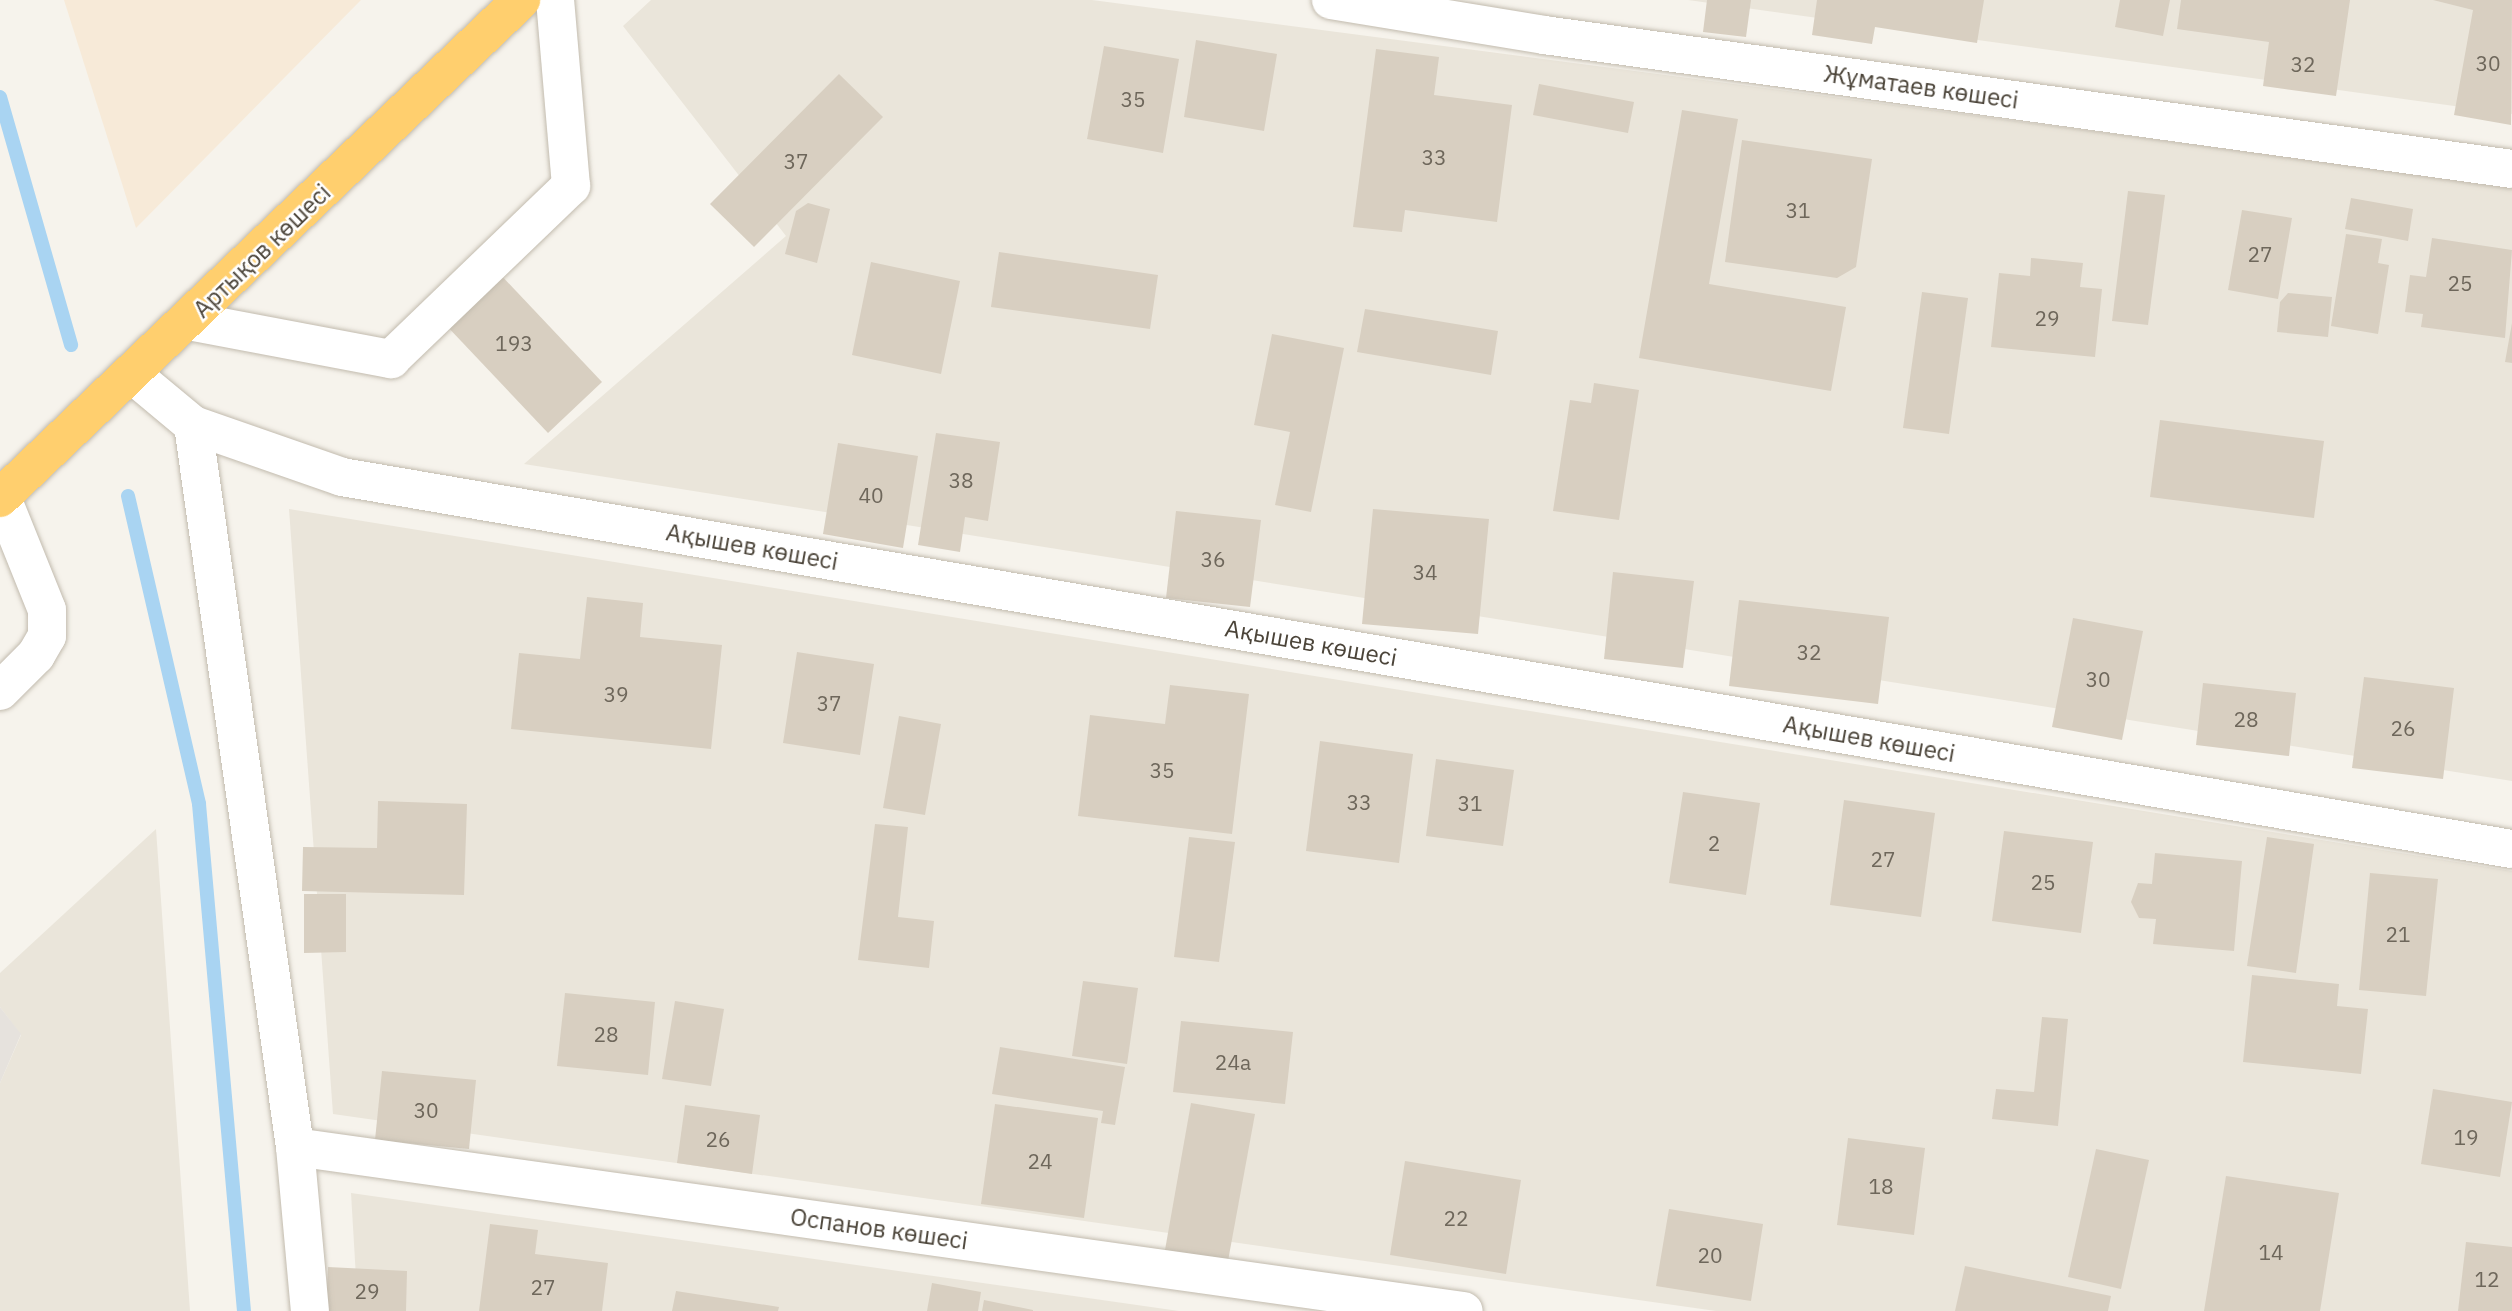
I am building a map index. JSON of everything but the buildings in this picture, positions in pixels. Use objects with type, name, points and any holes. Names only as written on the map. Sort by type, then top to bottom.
[{"type":"highway","name":"Артықов көшесі","points":[[0,496],[189,321],[521,0]]},
{"type":"street","points":[[189,321],[391,359],[571,186],[555,0]]},
{"type":"street","name":"Жұматаев көшесі","points":[[1331,0],[1544,35],[2512,169]]},
{"type":"street","name":"Ақышев көшесі","points":[[133,374],[193,425],[341,477],[2512,849]]},
{"type":"street","points":[[193,425],[295,1147],[310,1311]]},
{"type":"street","points":[[0,496],[47,610],[47,636],[36,654],[0,691]]},
{"type":"street","name":"Оспанов көшесі","points":[[295,1147],[1464,1311]]},
{"type":"shaded area","points":[[64,0],[361,0],[136,228]]},
{"type":"shaded area","points":[[651,0],[1092,0],[2512,186],[2512,781],[524,464],[786,236],[623,26]]},
{"type":"shaded area","points":[[1688,0],[2512,0],[2512,114]]},
{"type":"shaded area","points":[[289,509],[2512,871],[2512,1311],[1716,1311],[333,1114]]},
{"type":"shaded area","points":[[156,829],[190,1311],[0,1311],[0,1083],[21,1035],[0,1007],[0,973]]},
{"type":"shaded area","points":[[0,1007],[21,1034],[0,1083]]},
{"type":"shaded area","points":[[351,1193],[1179,1311],[358,1311]]},
{"type":"waterway","points":[[0,97],[71,345]]},
{"type":"waterway","points":[[128,496],[199,804],[244,1311]]}]
